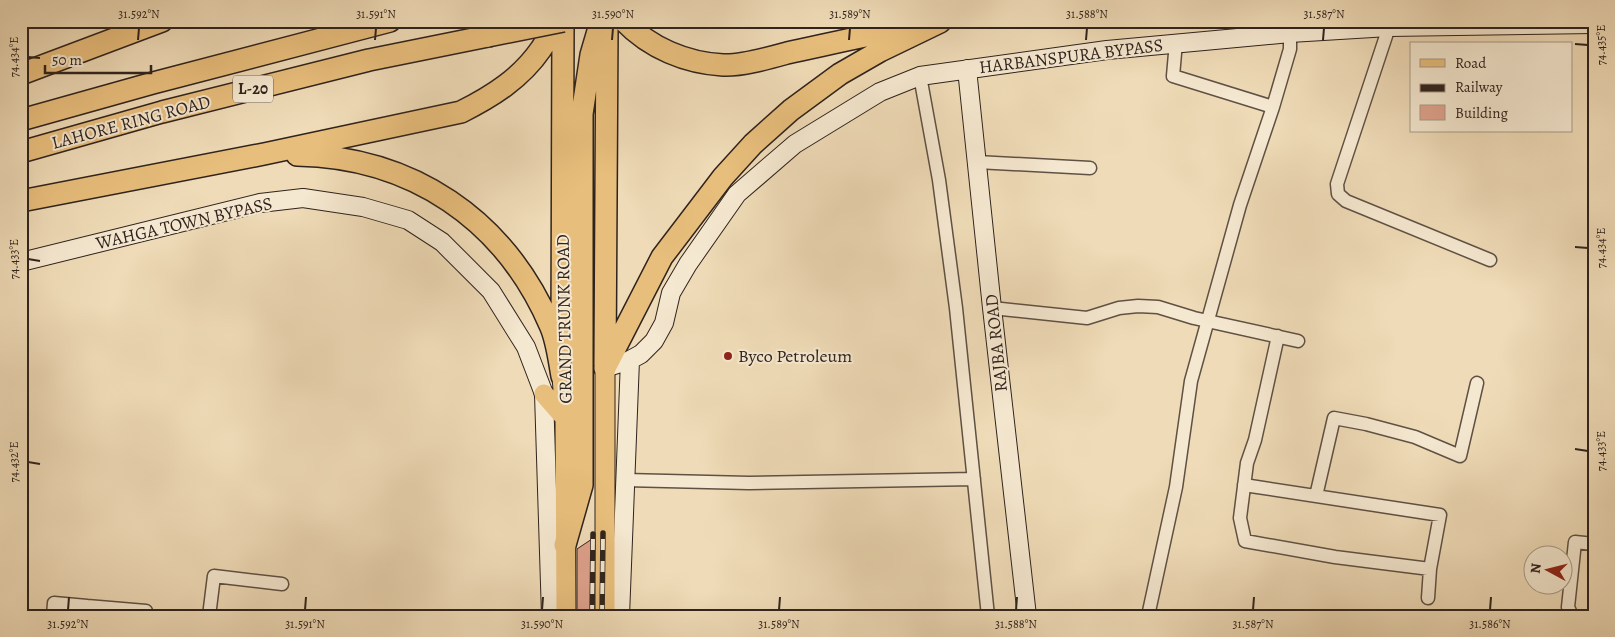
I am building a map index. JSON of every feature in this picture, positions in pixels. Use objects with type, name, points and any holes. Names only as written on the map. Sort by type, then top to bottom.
[{"type":"highway","points":[[21,74],[162,21]]},
{"type":"highway","name":"LAHORE RING ROAD","points":[[21,120],[153,83],[390,21]]},
{"type":"highway","points":[[21,201],[264,154],[462,112],[489,98],[521,74],[542,48],[556,21]]},
{"type":"highway","name":"LAHORE RING ROAD","points":[[21,152],[162,112],[360,62],[563,21]]},
{"type":"highway","name":"GRAND TRUNK ROAD","points":[[562,376],[563,21]]},
{"type":"highway","points":[[571,21],[591,55],[606,90]]},
{"type":"highway","points":[[565,545],[582,485],[582,114],[591,55],[601,21]]},
{"type":"highway","points":[[605,368],[607,21]]},
{"type":"highway","points":[[624,21],[646,40],[669,53],[698,62],[725,66],[876,33],[944,21]]},
{"type":"highway","points":[[605,368],[662,257],[723,177],[753,144],[791,110],[840,74],[880,51],[940,22]]},
{"type":"highway","points":[[264,154],[344,158],[393,171],[432,189],[470,215],[506,250],[530,283],[551,327],[562,376]]},
{"type":"main road","points":[[605,368],[605,616]]},
{"type":"main road","name":"GRAND TRUNK ROAD","points":[[562,376],[565,418],[566,616]]},
{"type":"main road","points":[[544,394],[565,418]]},
{"type":"street","name":"HARBANSPURA BYPASS","points":[[605,368],[630,360],[648,348],[664,323],[671,293],[688,264],[737,194],[795,144],[880,92],[920,76],[1107,50],[1176,42],[1290,33],[1456,23],[1594,24]]},
{"type":"street","points":[[1389,27],[1337,184],[1338,194],[1346,201],[1490,260]]},
{"type":"street","points":[[1148,616],[1176,487],[1191,381],[1240,205],[1273,107],[1290,49],[1290,33]]},
{"type":"street","points":[[1176,42],[1173,76],[1273,107]]},
{"type":"street","name":"RAJBA ROAD","points":[[967,69],[1027,616]]},
{"type":"street","points":[[920,76],[939,180],[956,308],[988,616]]},
{"type":"street","points":[[977,162],[1090,168]]},
{"type":"street","name":"WAHGA TOWN BYPASS","points":[[21,262],[260,202],[303,198],[362,207],[408,220],[442,242],[491,291],[526,347],[544,394],[550,616]]},
{"type":"street","points":[[992,308],[1088,318],[1119,308],[1138,306],[1158,307],[1208,321],[1298,341]]},
{"type":"street","points":[[1278,336],[1256,440],[1248,463],[1244,485],[1240,518],[1245,540],[1335,557],[1430,569]]},
{"type":"street","points":[[620,616],[630,360]]},
{"type":"street","points":[[1316,496],[1334,418],[1415,437],[1460,456],[1477,383]]},
{"type":"street","points":[[625,480],[749,483],[974,479]]},
{"type":"street","points":[[1244,485],[1440,516],[1430,569],[1428,598]]},
{"type":"street","points":[[1572,616],[1568,607],[1574,542],[1594,544]]},
{"type":"street","points":[[209,616],[214,576],[282,584]]},
{"type":"street","points":[[53,616],[54,603],[87,611],[146,612],[146,616]]},
{"type":"building","points":[[594,539],[594,616],[577,616],[577,549]]},
{"type":"railway","points":[[602,616],[603,533]]},
{"type":"railway","points":[[592,616],[593,534]]},
{"type":"place","name":"Byco Petroleum","points":[[728,356]]}]
